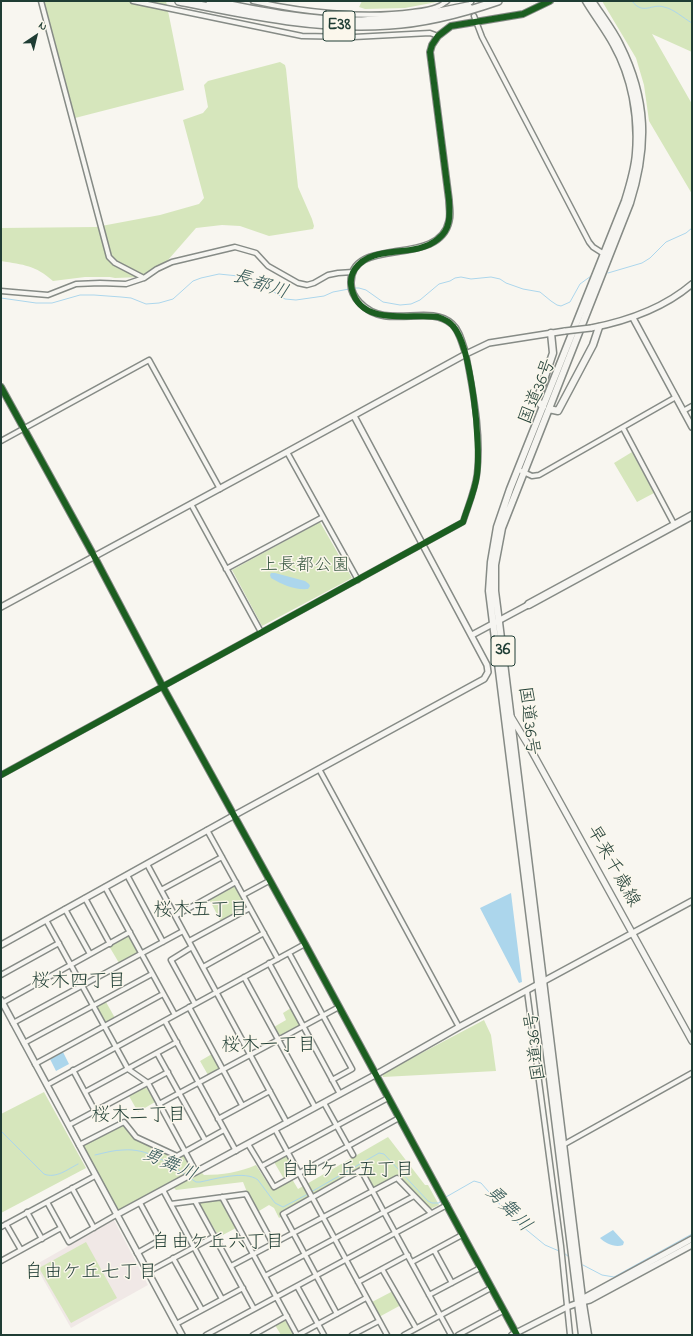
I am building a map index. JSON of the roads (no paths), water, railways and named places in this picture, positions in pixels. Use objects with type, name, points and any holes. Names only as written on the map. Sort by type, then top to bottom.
[{"type":"highway","name":"E38","points":[[179,1],[273,19],[315,25],[361,26],[418,22],[447,16],[498,1]]},
{"type":"highway","name":"E38","points":[[210,1],[273,13],[360,21],[417,16],[487,1]]},
{"type":"highway","name":"国道36号","points":[[546,408],[625,201],[632,178],[636,154],[637,126],[633,97],[625,70],[614,45],[586,1]]},
{"type":"highway","name":"国道36号","points":[[588,1335],[581,1301],[489,592],[491,562],[497,527],[630,203],[638,179],[642,156],[642,126],[639,96],[631,69],[620,44],[592,1]]},
{"type":"highway","points":[[551,333],[553,353],[537,400],[546,408],[558,411],[593,345],[599,327]]},
{"type":"highway","name":"国道36号","points":[[521,471],[502,528],[495,565],[495,591],[511,716],[541,984]]},
{"type":"highway","name":"国道36号","points":[[581,1301],[582,1335]]},
{"type":"main road","name":"早来千歳線","points":[[504,709],[511,716],[692,1041]]},
{"type":"street","points":[[40,1],[109,257],[115,264],[144,278]]},
{"type":"street","points":[[133,1],[302,36],[354,37],[430,33],[438,36]]},
{"type":"street","points":[[253,1],[298,9],[365,15],[425,10],[437,7],[447,1]]},
{"type":"street","points":[[1,775],[463,522],[472,497],[477,475],[478,445],[476,418],[466,354],[456,330],[452,324],[445,319],[429,316],[395,316],[374,314],[363,307],[357,300],[352,290],[351,283],[353,272],[359,263],[367,258],[414,249],[434,242],[440,238],[449,223],[449,200],[430,52],[432,45],[438,36],[451,26],[474,19],[523,14],[550,1]]},
{"type":"street","points":[[474,19],[482,38],[590,242],[593,247],[604,254]]},
{"type":"street","points":[[1,291],[48,295],[76,284],[126,284],[144,278],[157,269],[172,262],[236,247],[256,253],[268,266],[298,283],[307,285],[338,272],[353,272]]},
{"type":"street","points":[[1,607],[466,354],[489,343],[599,327],[633,318],[661,305],[692,284]]},
{"type":"street","points":[[633,318],[692,427]]},
{"type":"street","points":[[1,441],[149,360],[220,489]]},
{"type":"street","points":[[1,387],[94,556],[233,816],[305,944],[515,1334],[581,1301],[692,1239]]},
{"type":"street","points":[[521,471],[532,476],[539,475],[676,397]]},
{"type":"street","points":[[683,411],[692,406]]},
{"type":"street","points":[[1,945],[207,830],[484,679],[488,672],[487,665],[354,416]]},
{"type":"street","points":[[622,428],[675,525]]},
{"type":"street","points":[[287,452],[358,580]]},
{"type":"street","points":[[190,504],[261,632]]},
{"type":"street","points":[[675,525],[692,514]]},
{"type":"street","points":[[226,569],[323,517]]},
{"type":"street","points":[[472,635],[499,622],[526,606],[529,606],[692,517]]},
{"type":"street","points":[[319,769],[459,1027]]},
{"type":"street","points":[[207,830],[278,959]]},
{"type":"street","points":[[161,890],[222,857]]},
{"type":"street","points":[[147,864],[287,1123]]},
{"type":"street","points":[[127,875],[163,942]]},
{"type":"street","points":[[243,895],[269,881]]},
{"type":"street","points":[[175,916],[236,882]]},
{"type":"street","points":[[105,887],[175,1015]]},
{"type":"street","points":[[85,898],[110,944]]},
{"type":"street","points":[[47,1202],[69,1242],[274,1129],[376,1075],[459,1027],[692,902]]},
{"type":"street","points":[[189,941],[250,908]]},
{"type":"street","points":[[65,909],[90,954]]},
{"type":"street","points":[[46,920],[115,1048],[128,1069],[148,1083],[185,1152],[194,1173]]},
{"type":"street","points":[[14,1023],[183,931]]},
{"type":"street","points":[[130,932],[2,1002],[182,1335]]},
{"type":"street","points":[[203,967],[264,933]]},
{"type":"street","points":[[1,974],[59,943]]},
{"type":"street","points":[[47,1085],[305,944]]},
{"type":"street","points":[[192,947],[171,960],[195,1004]]},
{"type":"street","points":[[289,953],[352,1069],[332,1080]]},
{"type":"street","points":[[269,964],[340,1094]]},
{"type":"street","points":[[24,1043],[152,974]]},
{"type":"street","points":[[244,977],[315,1107]]},
{"type":"street","points":[[527,991],[563,1259],[570,1335]]},
{"type":"street","points":[[35,1064],[163,994]]},
{"type":"street","points":[[159,1104],[339,1007]]},
{"type":"street","points":[[189,1008],[242,1106]]},
{"type":"street","points":[[165,1021],[236,1150]]},
{"type":"street","points":[[85,1092],[176,1042]]},
{"type":"street","points":[[158,1053],[205,1140]]},
{"type":"street","points":[[73,1070],[95,1111]]},
{"type":"street","points":[[69,1125],[168,1072]]},
{"type":"street","points":[[561,1145],[692,1073]]},
{"type":"street","points":[[218,1118],[270,1091]]},
{"type":"street","points":[[262,1166],[388,1098]]},
{"type":"street","points":[[324,1103],[353,1155]]},
{"type":"street","points":[[248,1144],[274,1187],[399,1118]]},
{"type":"street","points":[[79,1145],[124,1122],[136,1137],[177,1156],[224,1130]]},
{"type":"street","points":[[274,1129],[366,1298],[388,1335]]},
{"type":"street","points":[[337,1314],[283,1214],[361,1170],[451,1335]]},
{"type":"street","points":[[1,1226],[95,1176]]},
{"type":"street","points":[[231,1266],[397,1178],[431,1213]]},
{"type":"street","points":[[72,1188],[94,1228]]},
{"type":"street","points":[[163,1190],[222,1299]]},
{"type":"street","points":[[170,1204],[246,1194],[274,1244]]},
{"type":"street","points":[[265,1276],[414,1196]]},
{"type":"street","points":[[222,1197],[298,1335],[366,1298]]},
{"type":"street","points":[[195,1201],[254,1309]]},
{"type":"street","points":[[137,1253],[160,1240],[140,1203]]},
{"type":"street","points":[[206,1335],[215,1333],[254,1309],[446,1204]]},
{"type":"street","points":[[27,1212],[42,1239]]},
{"type":"street","points":[[6,1224],[21,1250]]},
{"type":"street","points":[[1,1260],[61,1228]]},
{"type":"street","points":[[412,1262],[462,1235]]},
{"type":"street","points":[[148,1272],[215,1236]]},
{"type":"street","points":[[581,1301],[590,1300],[692,1245]]},
{"type":"street","points":[[434,1250],[452,1283]]},
{"type":"street","points":[[358,1282],[408,1255]]},
{"type":"street","points":[[173,1258],[202,1310]]},
{"type":"street","points":[[429,1295],[480,1268]]},
{"type":"street","points":[[382,1269],[416,1328]]},
{"type":"street","points":[[297,1286],[324,1335]]},
{"type":"street","points":[[176,1324],[243,1288]]},
{"type":"street","points":[[404,1335],[491,1288]]},
{"type":"street","points":[[458,1335],[503,1311]]},
{"type":"street","points":[[253,1335],[287,1316]]},
{"type":"street","points":[[352,1335],[379,1320]]},
{"type":"water","points":[[271,573],[305,581],[310,586],[308,589],[298,589],[280,583],[271,578]]},
{"type":"water","points":[[511,893],[522,982],[519,983],[480,908]]},
{"type":"water","points":[[63,1052],[69,1064],[56,1071],[50,1059]]},
{"type":"water","points":[[613,1230],[624,1242],[623,1245],[617,1246],[610,1244],[600,1238]]},
{"type":"waterway","points":[[632,1],[640,8],[655,6],[668,8],[692,23]]},
{"type":"waterway","name":"長都川","points":[[608,273],[642,263],[650,258],[666,242],[686,233],[692,228]]},
{"type":"waterway","name":"長都川","points":[[1,298],[36,303],[52,303],[80,295],[94,295],[131,298],[146,304],[159,303],[173,299],[193,281],[219,274],[238,276],[251,280],[261,284],[285,299],[296,300],[324,296],[333,292],[349,289]]},
{"type":"waterway","name":"長都川","points":[[355,288],[366,290],[383,302],[400,305],[411,304],[420,300],[439,284],[455,278],[461,277],[471,279],[491,277],[500,279],[506,283],[523,289],[540,292],[551,301],[561,306],[570,302],[580,284],[591,276]]},
{"type":"waterway","name":"勇舞川","points":[[1,1131],[44,1174],[57,1174],[78,1164]]},
{"type":"waterway","name":"勇舞川","points":[[95,1155],[120,1150],[140,1151],[164,1161],[186,1175]]},
{"type":"waterway","name":"勇舞川","points":[[311,1192],[379,1153],[384,1154],[428,1201],[432,1203],[439,1203],[441,1200]]},
{"type":"waterway","name":"勇舞川","points":[[190,1178],[196,1182],[200,1182],[238,1175],[252,1177],[258,1180],[275,1203],[283,1207],[308,1194]]},
{"type":"waterway","name":"勇舞川","points":[[446,1197],[474,1181],[481,1183],[512,1218],[545,1245],[559,1251]]},
{"type":"waterway","name":"勇舞川","points":[[583,1265],[602,1275],[614,1277],[692,1234]]},
{"type":"waterway","name":"勇舞川","points":[[564,1253],[569,1257]]},
{"type":"district","name":"桜木五丁目","points":[[201,912]]},
{"type":"district","name":"桜木四丁目","points":[[79,983]]},
{"type":"district","name":"桜木一丁目","points":[[269,1047]]},
{"type":"district","name":"桜木二丁目","points":[[139,1117]]},
{"type":"district","name":"自由ケ丘五丁目","points":[[348,1172]]},
{"type":"district","name":"自由ケ丘六丁目","points":[[218,1244]]},
{"type":"district","name":"自由ケ丘七丁目","points":[[91,1274]]},
{"type":"park label","name":"上長都公園","points":[[305,567]]}]
